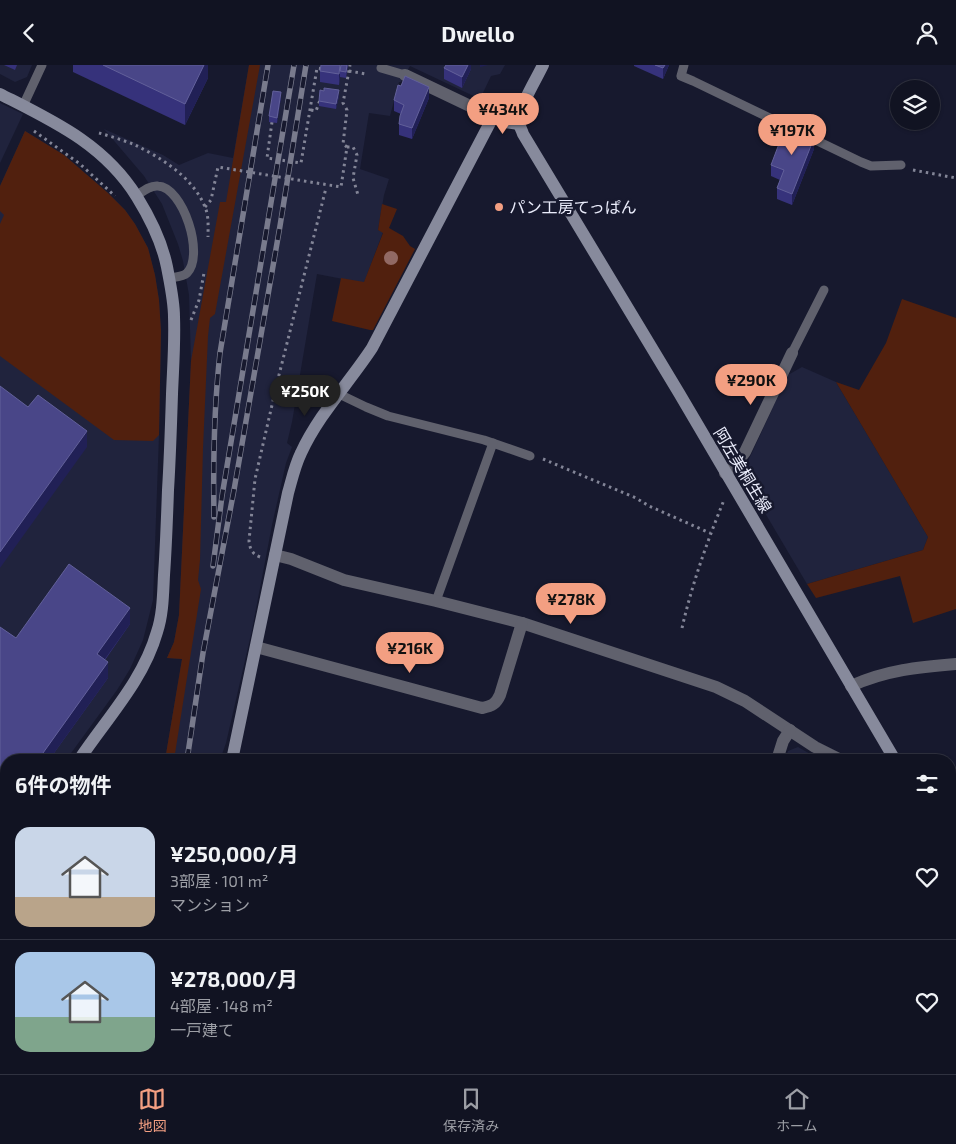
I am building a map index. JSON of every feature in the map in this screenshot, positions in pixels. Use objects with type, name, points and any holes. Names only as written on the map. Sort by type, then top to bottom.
[{"type":"street","points":[[405,75],[504,122],[519,124],[523,105],[544,65]]},
{"type":"street","points":[[0,94],[70,131],[86,142],[116,169],[136,196],[151,221],[160,242],[167,265],[174,315],[167,531],[162,612],[158,631],[146,662],[135,681],[83,754]]},
{"type":"street","points":[[233,754],[288,493],[300,454],[317,425],[372,347],[493,117]]},
{"type":"street","name":"阿左美桐生線","points":[[519,124],[892,754]]},
{"type":"street","points":[[725,473],[734,466],[744,452],[792,353]]},
{"type":"street","points":[[275,555],[344,579],[522,623],[716,687],[745,701],[815,747],[830,754]]},
{"type":"street","points":[[256,647],[482,707],[490,707],[497,702],[500,695],[522,623]]},
{"type":"street","points":[[851,686],[870,678],[903,669],[956,664]]},
{"type":"street","points":[[779,754],[783,741],[790,730]]},
{"type":"lane","points":[[23,106],[42,65]]},
{"type":"lane","points":[[684,65],[681,76],[861,162],[871,166],[901,165]]},
{"type":"lane","points":[[381,68],[405,75]]},
{"type":"lane","points":[[136,196],[152,187],[158,186],[170,192],[177,199],[185,213],[193,240],[192,264],[187,273],[182,276],[169,278]]},
{"type":"lane","points":[[792,353],[824,291]]},
{"type":"lane","points":[[339,394],[388,416],[492,443],[530,456]]},
{"type":"lane","points":[[436,601],[492,443]]},
{"type":"path","points":[[350,65],[343,103],[347,111],[343,145],[353,147],[357,155],[353,178],[358,195]]},
{"type":"path","points":[[272,123],[267,158],[301,163],[317,68],[323,69]]},
{"type":"path","points":[[341,71],[366,74]]},
{"type":"path","points":[[310,110],[316,111],[320,99]]},
{"type":"path","points":[[338,102],[343,103]]},
{"type":"path","points":[[32,130],[80,164],[115,196]]},
{"type":"path","points":[[205,207],[211,200],[218,167],[341,187],[347,147]]},
{"type":"path","points":[[901,165],[911,170],[956,178]]},
{"type":"path","points":[[275,555],[266,558],[259,557],[250,549],[249,541],[255,479],[326,188]]},
{"type":"path","points":[[530,456],[542,458],[584,475],[710,533]]},
{"type":"path","points":[[682,629],[694,579],[710,533],[724,499],[736,490]]},
{"type":"shaded area","points":[[0,65],[32,65],[27,77],[15,82],[0,74]]},
{"type":"shaded area","points":[[249,65],[505,65],[500,74],[491,76],[480,99],[410,66],[401,82],[399,82],[390,116],[369,113],[360,169],[389,179],[384,195],[378,230],[383,232],[364,283],[317,274],[287,443],[292,447],[286,463],[272,525],[252,630],[226,743],[222,754],[166,754],[182,659],[167,658],[174,642],[179,615],[191,361],[189,295],[178,244],[162,204],[144,176],[104,129],[163,155],[179,165],[208,153],[233,158]]},
{"type":"shaded area","points":[[249,65],[260,65],[215,314],[210,318],[198,580],[201,589],[175,754],[166,754],[182,659],[167,658],[174,642],[179,615],[191,361],[220,202],[226,202]]},
{"type":"shaded area","points":[[0,103],[23,114],[0,163]]},
{"type":"shaded area","points":[[25,131],[64,155],[108,193],[125,210],[135,224],[148,248],[159,300],[161,331],[159,435],[153,600],[143,640],[130,669],[70,754],[0,754],[0,186]]},
{"type":"shaded area","points":[[25,131],[64,155],[108,193],[125,210],[148,248],[159,300],[161,331],[159,435],[153,441],[114,440],[0,356],[0,224],[4,215],[0,211],[0,186]]},
{"type":"shaded area","points":[[382,204],[397,209],[389,228],[403,236],[410,246],[415,249],[373,330],[332,321],[341,278],[364,282],[383,233],[378,230]]},
{"type":"shaded area","points":[[902,299],[956,318],[956,609],[913,623],[900,576],[816,598],[807,584],[923,550],[928,537],[836,382],[859,390],[886,343]]},
{"type":"shaded area","points":[[802,367],[836,382],[928,537],[923,550],[807,584],[742,474],[788,375]]},
{"type":"shaded area","points":[[798,747],[810,754],[787,754],[788,751]]},
{"type":"building","points":[[103,65],[204,65],[185,104]]},
{"type":"building","points":[[321,65],[340,65],[339,74],[320,71]]},
{"type":"building","points":[[341,65],[347,65],[346,72],[340,71]]},
{"type":"building","points":[[446,65],[468,65],[462,77],[444,68]]},
{"type":"building","points":[[405,76],[429,87],[412,128],[399,124],[404,105],[394,100],[398,85],[401,86]]},
{"type":"building","points":[[324,88],[339,90],[336,104],[319,101],[320,90],[324,91]]},
{"type":"building","points":[[273,91],[281,92],[277,118],[269,116]]},
{"type":"building","points":[[793,124],[807,130],[805,135],[814,138],[792,194],[777,188],[784,170],[771,165],[785,128],[790,130]]},
{"type":"building","points":[[0,386],[28,407],[38,395],[87,431],[0,552]]},
{"type":"building","points":[[69,564],[130,608],[97,654],[108,662],[42,754],[0,754],[0,627],[16,638]]},
{"type":"railway","points":[[214,517],[214,435],[220,353],[268,65]]},
{"type":"railway","points":[[213,566],[222,496],[294,65]]},
{"type":"railway","points":[[188,754],[203,653],[234,490],[306,65]]},
{"type":"place","name":"パン工房てっぱん","points":[[499,207]]}]
